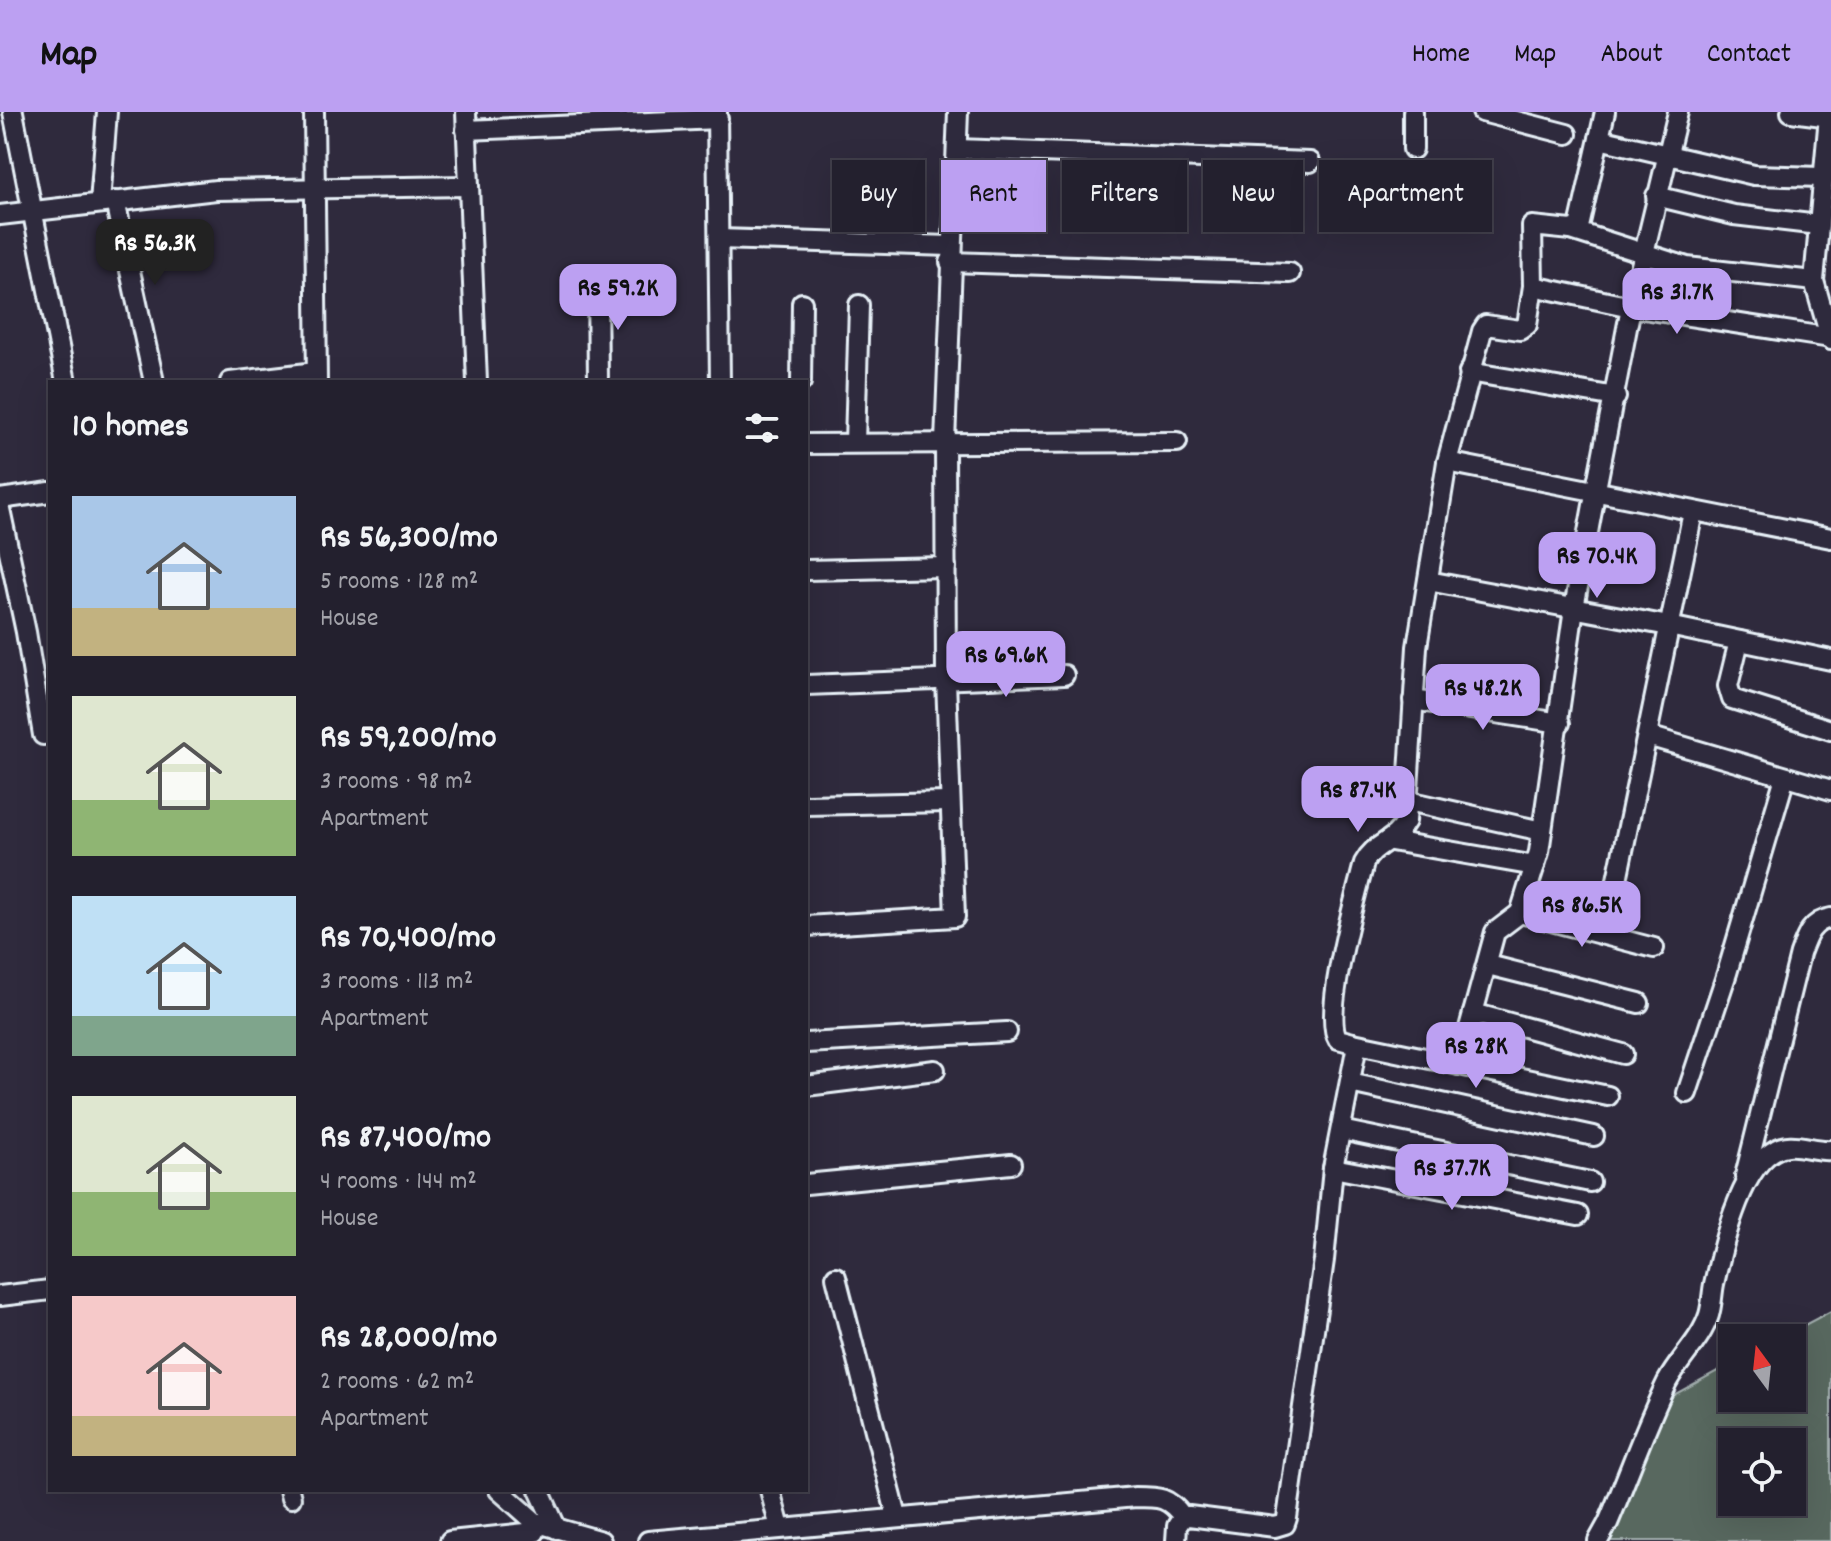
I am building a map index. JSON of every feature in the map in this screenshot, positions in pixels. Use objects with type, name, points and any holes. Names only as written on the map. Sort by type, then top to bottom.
[{"type":"street","points":[[13,112],[66,380]]},
{"type":"street","points":[[107,112],[108,202],[153,380]]},
{"type":"street","points":[[264,380],[316,377],[314,112]]},
{"type":"street","points":[[808,926],[955,917],[946,680],[945,442],[950,254],[958,112]]},
{"type":"street","points":[[1413,112],[1413,149]]},
{"type":"street","points":[[1482,112],[1567,134]]},
{"type":"street","points":[[1571,230],[1579,227],[1605,112]]},
{"type":"street","points":[[1459,1065],[1495,932],[1520,913],[1535,866],[1560,723],[1574,608],[1596,489],[1631,307],[1678,112]]},
{"type":"street","points":[[1533,286],[1631,307],[1831,339],[1814,281],[1823,256],[1819,225],[1825,188],[1829,115],[1791,112]]},
{"type":"street","points":[[477,380],[466,121],[718,116],[720,380]]},
{"type":"street","points":[[1599,139],[1825,188]]},
{"type":"street","points":[[957,149],[1310,162]]},
{"type":"street","points":[[0,215],[216,190],[468,186]]},
{"type":"street","points":[[1656,196],[1734,215],[1819,225]]},
{"type":"street","points":[[1608,1096],[1353,1043],[1338,1039],[1332,1024],[1341,960],[1364,863],[1370,852],[1391,841],[1406,821],[1417,647],[1447,462],[1469,372],[1486,325],[1520,330],[1527,325],[1533,286],[1532,226],[1571,230],[1687,267],[1814,281]]},
{"type":"street","points":[[719,239],[1290,273]]},
{"type":"street","points":[[597,282],[598,380]]},
{"type":"street","points":[[801,380],[802,303]]},
{"type":"street","points":[[855,443],[859,305]]},
{"type":"street","points":[[1469,372],[1616,397]]},
{"type":"street","points":[[808,444],[1177,442]]},
{"type":"street","points":[[1447,462],[1596,489],[1693,512],[1831,538]]},
{"type":"street","points":[[0,499],[48,492]]},
{"type":"street","points":[[0,509],[26,632],[43,735]]},
{"type":"street","points":[[1606,933],[1693,512]]},
{"type":"street","points":[[808,570],[946,567]]},
{"type":"street","points":[[1428,581],[1831,660]]},
{"type":"street","points":[[1739,641],[1728,686],[1732,699],[1831,730]]},
{"type":"street","points":[[808,685],[1064,675]]},
{"type":"street","points":[[1413,700],[1560,723]]},
{"type":"street","points":[[1648,736],[1831,790]]},
{"type":"street","points":[[1687,1093],[1727,973],[1785,777]]},
{"type":"street","points":[[1408,801],[1542,831]]},
{"type":"street","points":[[808,805],[949,802]]},
{"type":"street","points":[[1391,841],[1535,866]]},
{"type":"street","points":[[1520,913],[1654,948]]},
{"type":"street","points":[[1598,1541],[1668,1381],[1685,1353],[1698,1339],[1710,1313],[1723,1245],[1738,1202],[1800,954],[1808,932],[1821,919],[1831,918]]},
{"type":"street","points":[[1488,965],[1639,1003]]},
{"type":"street","points":[[1473,1013],[1623,1054]]},
{"type":"street","points":[[808,1043],[1007,1032]]},
{"type":"street","points":[[648,1541],[1136,1497],[1160,1497],[1170,1501],[1183,1517],[1231,1519],[1275,1527],[1285,1524],[1324,1260],[1333,1168],[1356,1050],[1353,1043]]},
{"type":"street","points":[[808,1086],[935,1070]]},
{"type":"street","points":[[1350,1083],[1594,1136]]},
{"type":"street","points":[[1341,1130],[1590,1182]]},
{"type":"street","points":[[1738,1202],[1761,1161],[1772,1152],[1783,1146],[1799,1145],[1831,1150]]},
{"type":"street","points":[[808,1184],[1011,1164]]},
{"type":"street","points":[[1333,1168],[1578,1215]]},
{"type":"street","points":[[836,1277],[897,1517]]},
{"type":"street","points":[[0,1296],[48,1290]]},
{"type":"street","points":[[501,1492],[535,1532]]},
{"type":"street","points":[[540,1492],[557,1529]]},
{"type":"street","points":[[771,1492],[780,1528]]},
{"type":"street","points":[[1176,1541],[1177,1526],[1183,1517]]},
{"type":"street","points":[[450,1541],[557,1529],[601,1541]]},
{"type":"green space","points":[[1831,1311],[1831,1541],[1610,1541],[1670,1397],[1718,1371],[1718,1412],[1806,1412],[1806,1324]]}]
